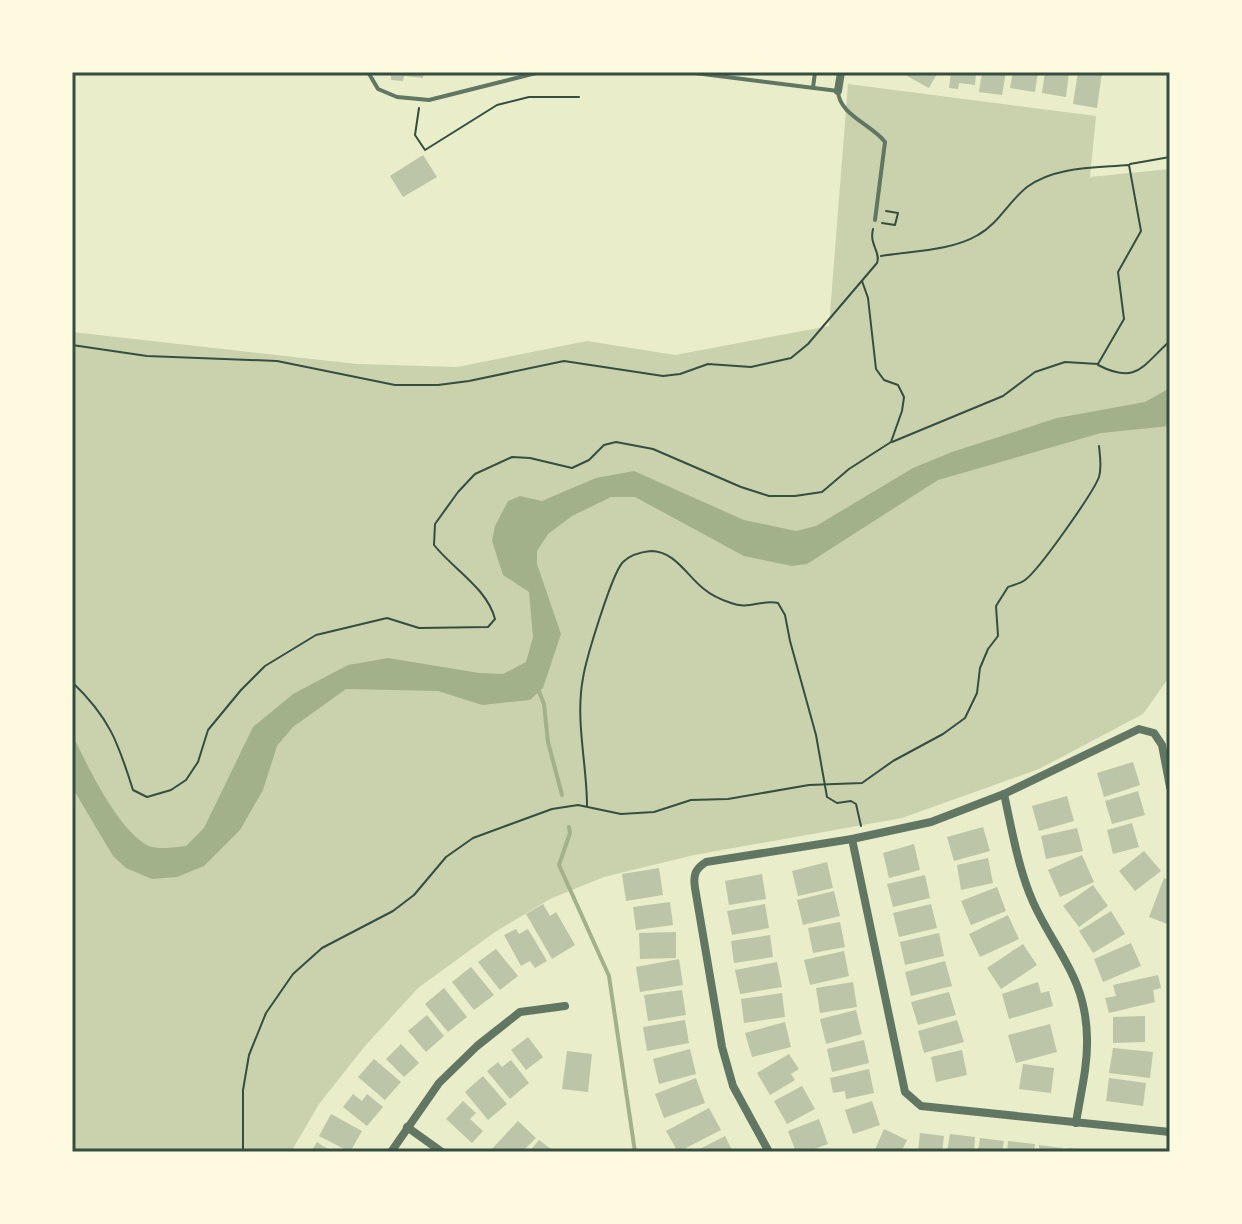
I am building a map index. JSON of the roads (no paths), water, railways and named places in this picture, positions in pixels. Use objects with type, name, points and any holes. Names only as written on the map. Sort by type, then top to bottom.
[{"type":"street","points":[[838,91],[841,72]]},
{"type":"street","points":[[769,1152],[733,1086],[722,1047],[693,877],[697,868],[706,862],[852,839],[931,822],[1004,794],[1139,729],[1154,733],[1162,745],[1170,787]]},
{"type":"street","points":[[1004,794],[1033,903],[1076,980],[1084,1010],[1087,1038],[1076,1123]]},
{"type":"street","points":[[852,839],[905,1092],[921,1106],[1170,1132]]},
{"type":"street","points":[[391,1152],[439,1083],[477,1046],[520,1012],[565,1006]]},
{"type":"street","points":[[407,1127],[442,1152]]},
{"type":"lane","points":[[368,72],[378,89],[397,97],[429,100],[540,72]]},
{"type":"lane","points":[[687,72],[838,91],[838,101],[843,108],[885,142],[875,221]]},
{"type":"lane","points":[[813,88],[815,72]]},
{"type":"waterway","points":[[538,689],[544,704],[548,742],[562,795]]},
{"type":"waterway","points":[[569,827],[570,833],[559,865],[609,976],[635,1152]]}]
